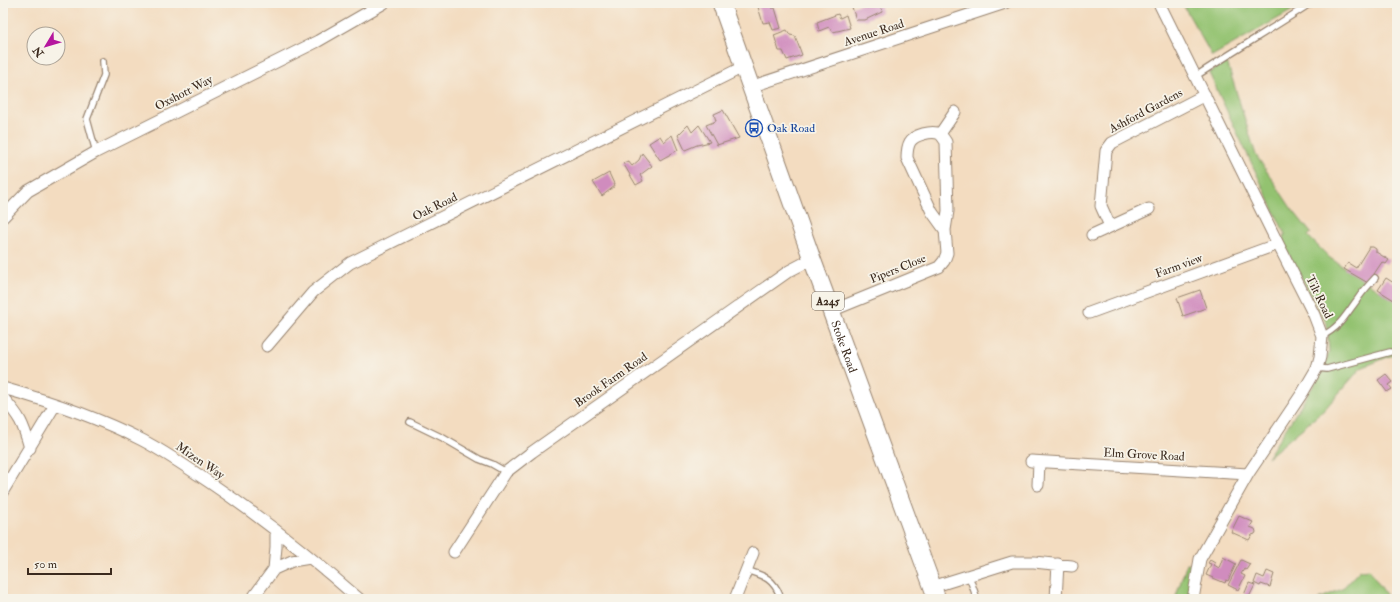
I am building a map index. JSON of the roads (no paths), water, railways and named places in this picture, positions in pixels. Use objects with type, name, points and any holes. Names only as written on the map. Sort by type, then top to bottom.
[{"type":"main road","name":"Stoke Road","points":[[721,3],[812,259],[935,593]]},
{"type":"street","name":"Oxshott Way","points":[[3,216],[28,191],[96,152],[318,40],[384,3]]},
{"type":"street","name":"Tilt Road","points":[[1159,3],[1314,315],[1322,336],[1322,345],[1317,368],[1303,392],[1248,474],[1200,558],[1193,599]]},
{"type":"street","name":"Avenue Road","points":[[750,87],[998,4]]},
{"type":"street","name":"Oak Road","points":[[267,346],[313,292],[350,264],[743,67]]},
{"type":"street","name":"Ashford Gardens","points":[[1110,226],[1101,206],[1106,151],[1112,143],[1205,95]]},
{"type":"street","points":[[945,230],[932,212],[907,158],[907,149],[910,142],[916,137],[932,132],[940,134],[956,112]]},
{"type":"street","name":"Pipers Close","points":[[831,311],[939,267],[944,261],[947,253],[945,230],[948,211],[946,142],[940,134]]},
{"type":"street","points":[[1092,235],[1149,209]]},
{"type":"street","name":"Farm view","points":[[1089,312],[1278,244]]},
{"type":"street","name":"Brook Farm Road","points":[[454,552],[506,472],[532,452],[789,271],[812,259]]},
{"type":"street","name":"Mizen Way","points":[[3,388],[97,419],[141,439],[162,451],[234,499],[310,558],[359,599]]},
{"type":"street","points":[[3,398],[14,409],[20,419],[30,448]]},
{"type":"street","points":[[3,491],[56,405]]},
{"type":"street","name":"Elm Grove Road","points":[[1038,485],[1035,461],[1248,474]]},
{"type":"street","points":[[252,599],[274,569],[276,556],[276,531]]},
{"type":"street","points":[[735,599],[753,553]]},
{"type":"street","points":[[274,569],[292,561],[310,558]]},
{"type":"street","points":[[935,593],[969,576],[1012,562],[1034,562],[1072,566]]},
{"type":"street","points":[[1056,599],[1058,564]]},
{"type":"lane","points":[[1196,76],[1220,59],[1265,33],[1311,3]]},
{"type":"lane","points":[[96,152],[87,119],[104,75],[103,61]]},
{"type":"lane","points":[[1322,336],[1332,331],[1344,320],[1358,299],[1375,278]]},
{"type":"lane","points":[[1317,368],[1327,369],[1390,352]]},
{"type":"lane","points":[[410,422],[506,472]]},
{"type":"lane","points":[[746,570],[763,576],[773,582],[780,596]]},
{"type":"lane","points":[[969,576],[977,599]]},
{"type":"place","name":"Oak Road","points":[[754,128]]}]
